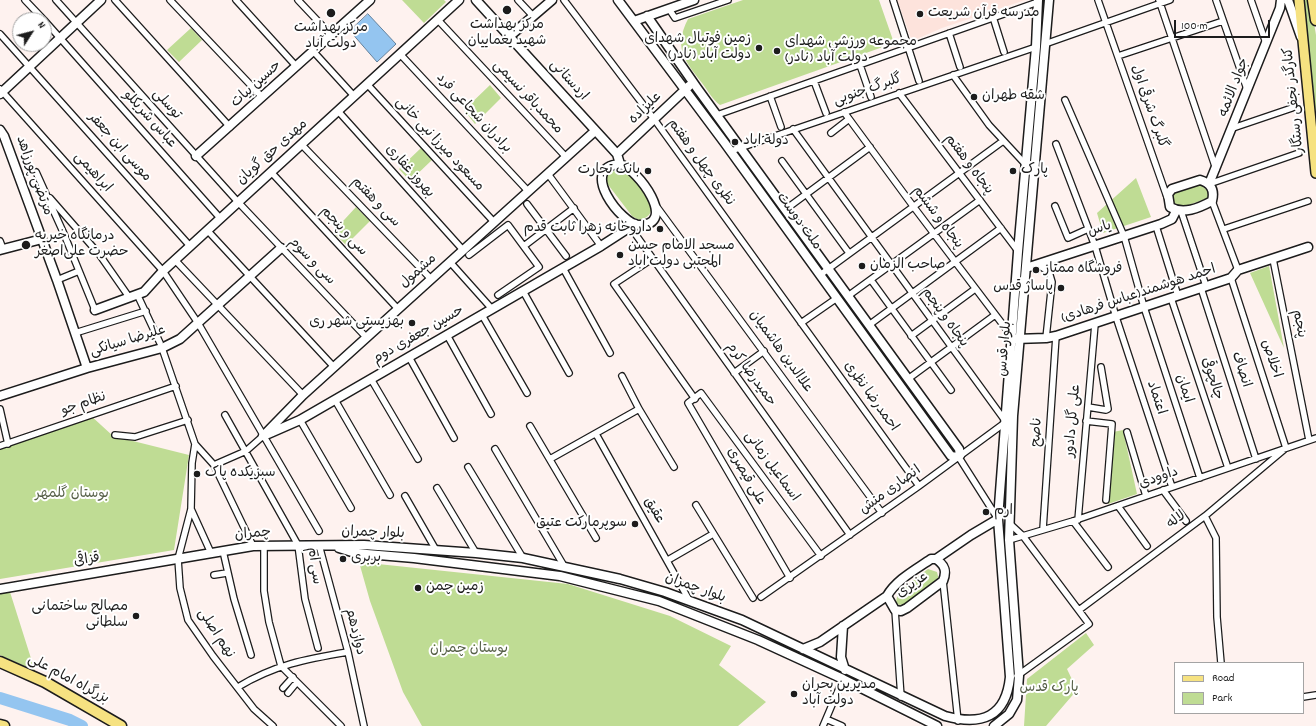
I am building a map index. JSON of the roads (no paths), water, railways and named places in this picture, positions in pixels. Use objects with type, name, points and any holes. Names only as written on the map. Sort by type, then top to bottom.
[{"type":"highway","points":[[1313,0],[1316,20]]},
{"type":"highway","name":"بزرگراه امام علی","points":[[0,662],[45,682],[121,726]]},
{"type":"highway","points":[[0,725],[4,726]]},
{"type":"main road","name":"کنارگذر نجفی رستگار","points":[[1299,0],[1316,173]]},
{"type":"street","name":"عباس شریکلو","points":[[25,0],[36,12]]},
{"type":"street","name":"توسلی","points":[[56,0],[238,202]]},
{"type":"street","points":[[1,92],[30,67],[101,0]]},
{"type":"street","points":[[115,0],[230,127]]},
{"type":"street","points":[[170,0],[262,97]]},
{"type":"street","points":[[236,0],[296,66]]},
{"type":"street","points":[[298,0],[331,35]]},
{"type":"street","name":"مهدی حق گویان","points":[[95,310],[144,292],[163,271],[207,230],[459,0]]},
{"type":"street","name":"اردستانی","points":[[476,0],[617,154],[620,164]]},
{"type":"street","points":[[518,0],[533,16]]},
{"type":"street","points":[[510,36],[552,0]]},
{"type":"street","name":"نظری چهل و هفتم","points":[[564,0],[654,119],[800,323]]},
{"type":"street","name":"ملت دوست","points":[[618,0],[731,151],[951,456],[958,456],[959,449],[786,209],[716,115],[647,16]]},
{"type":"street","points":[[634,21],[694,0]]},
{"type":"street","points":[[668,9],[675,18],[728,0]]},
{"type":"street","points":[[893,0],[919,81]]},
{"type":"street","name":"بلوار قدس","points":[[1008,692],[1010,678],[998,519],[1006,422],[1026,268],[1049,0]]},
{"type":"street","name":"گلبرگ شرقی اول","points":[[1098,0],[1168,199]]},
{"type":"street","points":[[1036,47],[1160,2],[1170,0]]},
{"type":"street","points":[[1216,0],[1247,89]]},
{"type":"street","points":[[1251,0],[1266,43]]},
{"type":"street","name":"جواد الائمه","points":[[1209,184],[1233,128],[1280,8],[1281,0]]},
{"type":"street","points":[[1288,0],[1304,44]]},
{"type":"street","points":[[716,115],[1038,1]]},
{"type":"street","name":"بلوار قدس","points":[[994,726],[1009,714],[1017,700],[1019,676],[1009,523],[1018,252],[1027,167],[1038,1]]},
{"type":"street","name":"حسین بیات","points":[[196,156],[331,35],[365,2]]},
{"type":"street","points":[[1160,2],[1216,170]]},
{"type":"street","points":[[994,17],[1004,52]]},
{"type":"street","name":"محمدباقر نسیمی","points":[[438,20],[566,157]]},
{"type":"street","points":[[1118,56],[1223,21]]},
{"type":"street","name":"عباس شریکلو","points":[[52,29],[220,218]]},
{"type":"street","points":[[949,33],[960,67]]},
{"type":"street","name":"موسی ابن جعفر","points":[[0,34],[190,246]]},
{"type":"street","name":"گلبرگ جنوبی","points":[[731,151],[1036,47]]},
{"type":"street","points":[[313,51],[354,96]]},
{"type":"street","name":"برادران شجاعی فرد","points":[[400,54],[528,191]]},
{"type":"street","points":[[860,64],[870,97]]},
{"type":"street","points":[[953,75],[1003,141],[1027,167]]},
{"type":"street","points":[[814,81],[826,113]]},
{"type":"street","name":"علیزاده","points":[[617,154],[693,83]]},
{"type":"street","name":"مسعود میرزا نبی خانی","points":[[367,84],[494,222]]},
{"type":"street","name":"ابراهیمی","points":[[1,92],[163,271],[198,323],[319,531]]},
{"type":"street","name":"پنجاه و هفتم","points":[[899,94],[1018,252]]},
{"type":"street","points":[[770,96],[781,127]]},
{"type":"street","name":"ایمان","points":[[1065,100],[1124,236],[1144,307],[1200,478]]},
{"type":"street","points":[[1233,128],[1292,108]]},
{"type":"street","name":"بهروز غفاری","points":[[338,111],[466,252]]},
{"type":"street","name":"پنجاه و ششم","points":[[844,112],[912,206],[975,289],[1016,339]]},
{"type":"street","points":[[830,133],[849,119]]},
{"type":"street","name":"پنجاه و پنجم","points":[[793,129],[931,321],[1006,422]]},
{"type":"street","name":"مرتضی پورزاهد","points":[[0,130],[4,136],[57,280],[87,368]]},
{"type":"street","name":"مشمول","points":[[264,436],[303,395],[450,262],[466,252],[494,222],[595,131]]},
{"type":"street","points":[[820,275],[958,172],[1003,141]]},
{"type":"street","name":"سی و هفتم","points":[[301,144],[431,279]]},
{"type":"street","points":[[1056,144],[1095,246],[1116,317]]},
{"type":"street","points":[[1016,156],[1028,146]]},
{"type":"street","points":[[786,209],[870,147]]},
{"type":"street","points":[[1209,184],[1299,153]]},
{"type":"street","points":[[782,161],[849,253]]},
{"type":"street","points":[[633,226],[605,192],[602,185],[602,176],[605,169],[612,164],[626,166],[636,175],[654,200],[657,207]]},
{"type":"street","points":[[36,172],[95,310]]},
{"type":"street","name":"سی و پنجم","points":[[271,172],[398,309]]},
{"type":"street","points":[[548,174],[601,246]]},
{"type":"street","points":[[1212,200],[1197,208],[1179,211],[1170,206],[1168,194],[1172,189],[1200,180],[1209,184],[1213,189],[1212,200],[1238,270],[1308,247]]},
{"type":"street","points":[[45,193],[99,254],[146,311],[161,346],[196,444],[214,465],[253,546]]},
{"type":"street","points":[[848,296],[934,235],[980,200]]},
{"type":"street","points":[[1224,229],[1308,201]]},
{"type":"street","name":"سی و سوم","points":[[238,202],[366,337]]},
{"type":"street","points":[[527,204],[566,256]]},
{"type":"street","points":[[1055,206],[1068,238],[1088,229]]},
{"type":"street","name":"حسین جعفری دوم","points":[[214,465],[246,451],[264,436],[300,420],[633,226],[649,222],[655,216],[657,207]]},
{"type":"street","name":"علاالدین هاشمیان","points":[[657,207],[882,513]]},
{"type":"street","points":[[524,246],[574,208]]},
{"type":"street","name":"یاس","points":[[1026,268],[1156,226],[1172,219],[1179,211]]},
{"type":"street","name":"انصاف","points":[[1179,211],[1256,459]]},
{"type":"street","points":[[466,252],[508,226],[524,246],[539,267],[498,295]]},
{"type":"street","name":"حمیدرضا کرم","points":[[633,226],[652,259],[850,535]]},
{"type":"street","name":"چالچوقی","points":[[1156,226],[1174,297],[1228,468]]},
{"type":"street","points":[[869,325],[954,261],[1001,228]]},
{"type":"street","points":[[207,230],[334,367]]},
{"type":"street","points":[[0,241],[2,250],[42,239]]},
{"type":"street","name":"علیرضا سیانکی","points":[[0,396],[180,339],[281,248]]},
{"type":"street","points":[[652,259],[614,284],[695,399]]},
{"type":"street","name":"پنجم","points":[[1273,259],[1310,440]]},
{"type":"street","points":[[175,260],[303,395]]},
{"type":"street","points":[[450,262],[492,309]]},
{"type":"street","points":[[1038,264],[1049,272],[1052,282],[1046,338]]},
{"type":"street","points":[[563,268],[610,353]]},
{"type":"street","name":"احمد هوشمند(عباس فرهادی)","points":[[1016,339],[1046,338],[1095,324],[1231,278],[1238,270]]},
{"type":"street","points":[[57,280],[79,271]]},
{"type":"street","name":"اخلاص","points":[[1231,278],[1286,448]]},
{"type":"street","points":[[871,280],[951,390]]},
{"type":"street","points":[[911,336],[975,289]]},
{"type":"street","points":[[523,291],[569,373]]},
{"type":"street","points":[[800,323],[836,298]]},
{"type":"street","points":[[75,333],[146,311]]},
{"type":"street","points":[[482,315],[528,393]]},
{"type":"street","points":[[908,379],[996,315]]},
{"type":"street","name":"اعتماد","points":[[1116,317],[1172,488]]},
{"type":"street","name":"احمدرضا نظری","points":[[800,323],[919,486]]},
{"type":"street","name":"علی گل دادور","points":[[1075,521],[1088,408],[1095,324]]},
{"type":"street","points":[[447,335],[491,414]]},
{"type":"street","name":"ناصح","points":[[1042,530],[1056,336]]},
{"type":"street","points":[[734,373],[764,351]]},
{"type":"street","points":[[409,357],[454,438]]},
{"type":"street","points":[[1088,408],[1108,409],[1101,367]]},
{"type":"street","points":[[622,376],[639,409],[674,466]]},
{"type":"street","points":[[371,379],[418,459]]},
{"type":"street","name":"نظام جو","points":[[0,446],[176,386]]},
{"type":"street","name":"اسماعیل زمانی","points":[[695,399],[702,393],[820,556]]},
{"type":"street","name":"علی قیصری","points":[[695,399],[688,403],[790,578]]},
{"type":"street","points":[[335,400],[390,495]]},
{"type":"street","points":[[0,409],[8,444]]},
{"type":"street","points":[[550,459],[639,409]]},
{"type":"street","name":"سی ام","points":[[225,415],[298,545],[305,599],[318,648]]},
{"type":"street","points":[[115,434],[135,437],[188,420]]},
{"type":"street","points":[[300,420],[351,508]]},
{"type":"street","points":[[1086,421],[1112,424],[1106,500]]},
{"type":"street","name":"انصاری منش","points":[[761,597],[882,513],[1006,422]]},
{"type":"street","points":[[530,426],[596,538]]},
{"type":"street","points":[[1127,432],[1146,496]]},
{"type":"street","name":"عقیق","points":[[596,434],[668,560],[689,600]]},
{"type":"street","name":"داوودی","points":[[1009,540],[1075,521],[1316,438]]},
{"type":"street","name":"نهم اصلی","points":[[196,444],[192,463],[191,509],[178,559],[180,588],[188,620],[254,709],[273,726]]},
{"type":"street","name":"لاله","points":[[1079,610],[1205,516],[1286,448]]},
{"type":"street","points":[[495,449],[564,566]]},
{"type":"street","points":[[958,456],[998,519],[1009,523],[1023,536],[1089,624],[1019,676],[1010,678]]},
{"type":"street","points":[[468,467],[523,558]]},
{"type":"street","points":[[437,488],[476,553]]},
{"type":"street","points":[[1163,490],[1186,521]]},
{"type":"street","points":[[405,496],[436,550]]},
{"type":"street","points":[[696,505],[753,598]]},
{"type":"street","points":[[1118,506],[1147,546]]},
{"type":"street","points":[[191,509],[211,553]]},
{"type":"street","points":[[1205,516],[1216,538],[1217,617],[1220,662]]},
{"type":"street","points":[[936,559],[971,534],[998,519]]},
{"type":"street","points":[[1075,521],[1108,567]]},
{"type":"street","points":[[668,560],[713,534]]},
{"type":"street","name":"دوازدهم","points":[[319,545],[348,652],[364,726]]},
{"type":"street","name":"بلوار چمران","points":[[330,546],[364,545],[523,558],[620,579],[689,600],[742,620],[901,697],[958,721],[974,721],[990,717],[998,711],[1006,701],[1008,692]]},
{"type":"street","name":"چمران","points":[[178,559],[253,546],[330,546]]},
{"type":"street","points":[[264,546],[264,591],[269,622],[281,666],[341,726]]},
{"type":"street","name":"بلوار چمران","points":[[330,546],[355,553],[529,571],[604,586],[659,601],[732,628],[843,679],[937,726]]},
{"type":"street","points":[[222,551],[251,655]]},
{"type":"street","name":"قزاقی","points":[[0,589],[178,559]]},
{"type":"street","name":"عزیزی","points":[[931,559],[936,559],[942,563],[945,570],[943,581],[901,611],[895,610],[887,596],[891,589],[902,579],[931,559]]},
{"type":"street","points":[[214,575],[228,573]]},
{"type":"street","points":[[943,581],[958,721]]},
{"type":"street","points":[[803,649],[820,642],[887,596]]},
{"type":"street","points":[[895,610],[901,697]]},
{"type":"street","points":[[843,626],[841,657],[845,670]]},
{"type":"street","points":[[238,688],[259,674],[281,666],[321,656],[348,652]]},
{"type":"street","points":[[283,688],[295,679]]},
{"type":"street","points":[[288,693],[295,679]]},
{"type":"street","points":[[823,726],[843,679]]},
{"type":"street","points":[[1304,697],[1316,695]]},
{"type":"street","points":[[826,719],[842,726]]},
{"type":"water","points":[[368,14],[396,44],[377,62],[350,31]]},
{"type":"waterway","points":[[0,698],[70,720],[82,726]]},
{"type":"place","name":"مرکز بهداشت شهید یغماییان","points":[[507,10]]},
{"type":"place","name":"مرکز بهداشت دولت آباد","points":[[331,13]]},
{"type":"place","name":"مدرسه قرآن شریعت","points":[[920,14]]},
{"type":"place","name":"زمین فوتبال شهدای دولت آباد (نادر)","points":[[759,48]]},
{"type":"place","name":"مجموعه ورزشی شهدای دولت آباد (نادر)","points":[[777,51]]},
{"type":"place","name":"شقه طهران","points":[[974,97]]},
{"type":"place","name":"دولة اباد","points":[[735,142]]},
{"type":"place","name":"بانک تجارت","points":[[648,171]]},
{"type":"place","name":"پارک","points":[[1013,171]]},
{"type":"place","name":"داروخانه زهرا ثابت قدم","points":[[660,229]]},
{"type":"place","name":"درمانگاه خیریه حضرت علی‌اصغر","points":[[26,245]]},
{"type":"place","name":"مسجد الامام حسن المجتبى دولت اباد","points":[[620,255]]},
{"type":"place","name":"صاحب الزمان","points":[[862,266]]},
{"type":"place","name":"فروشگاه ممتاز","points":[[1036,270]]},
{"type":"place","name":"پاساژ قدس","points":[[1061,288]]},
{"type":"place","name":"بهزیستی شهر ری","points":[[412,323]]},
{"type":"place","name":"سبزیکده پاک","points":[[197,474]]},
{"type":"place","name":"ارم","points":[[986,512]]},
{"type":"place","name":"سوپرمارکت عتیق","points":[[635,524]]},
{"type":"place","name":"بربری","points":[[343,559]]},
{"type":"place","name":"زمین چمن","points":[[418,588]]},
{"type":"place","name":"مصالح ساختمانی سلطانی","points":[[136,616]]},
{"type":"place","name":"مدیرین بحران دولت آباد","points":[[794,694]]},
{"type":"park label","name":"بوستان گلمهر","points":[[72,495]]},
{"type":"park label","name":"بوستان چمران","points":[[469,650]]},
{"type":"park label","name":"پارک قدس","points":[[1049,689]]}]
